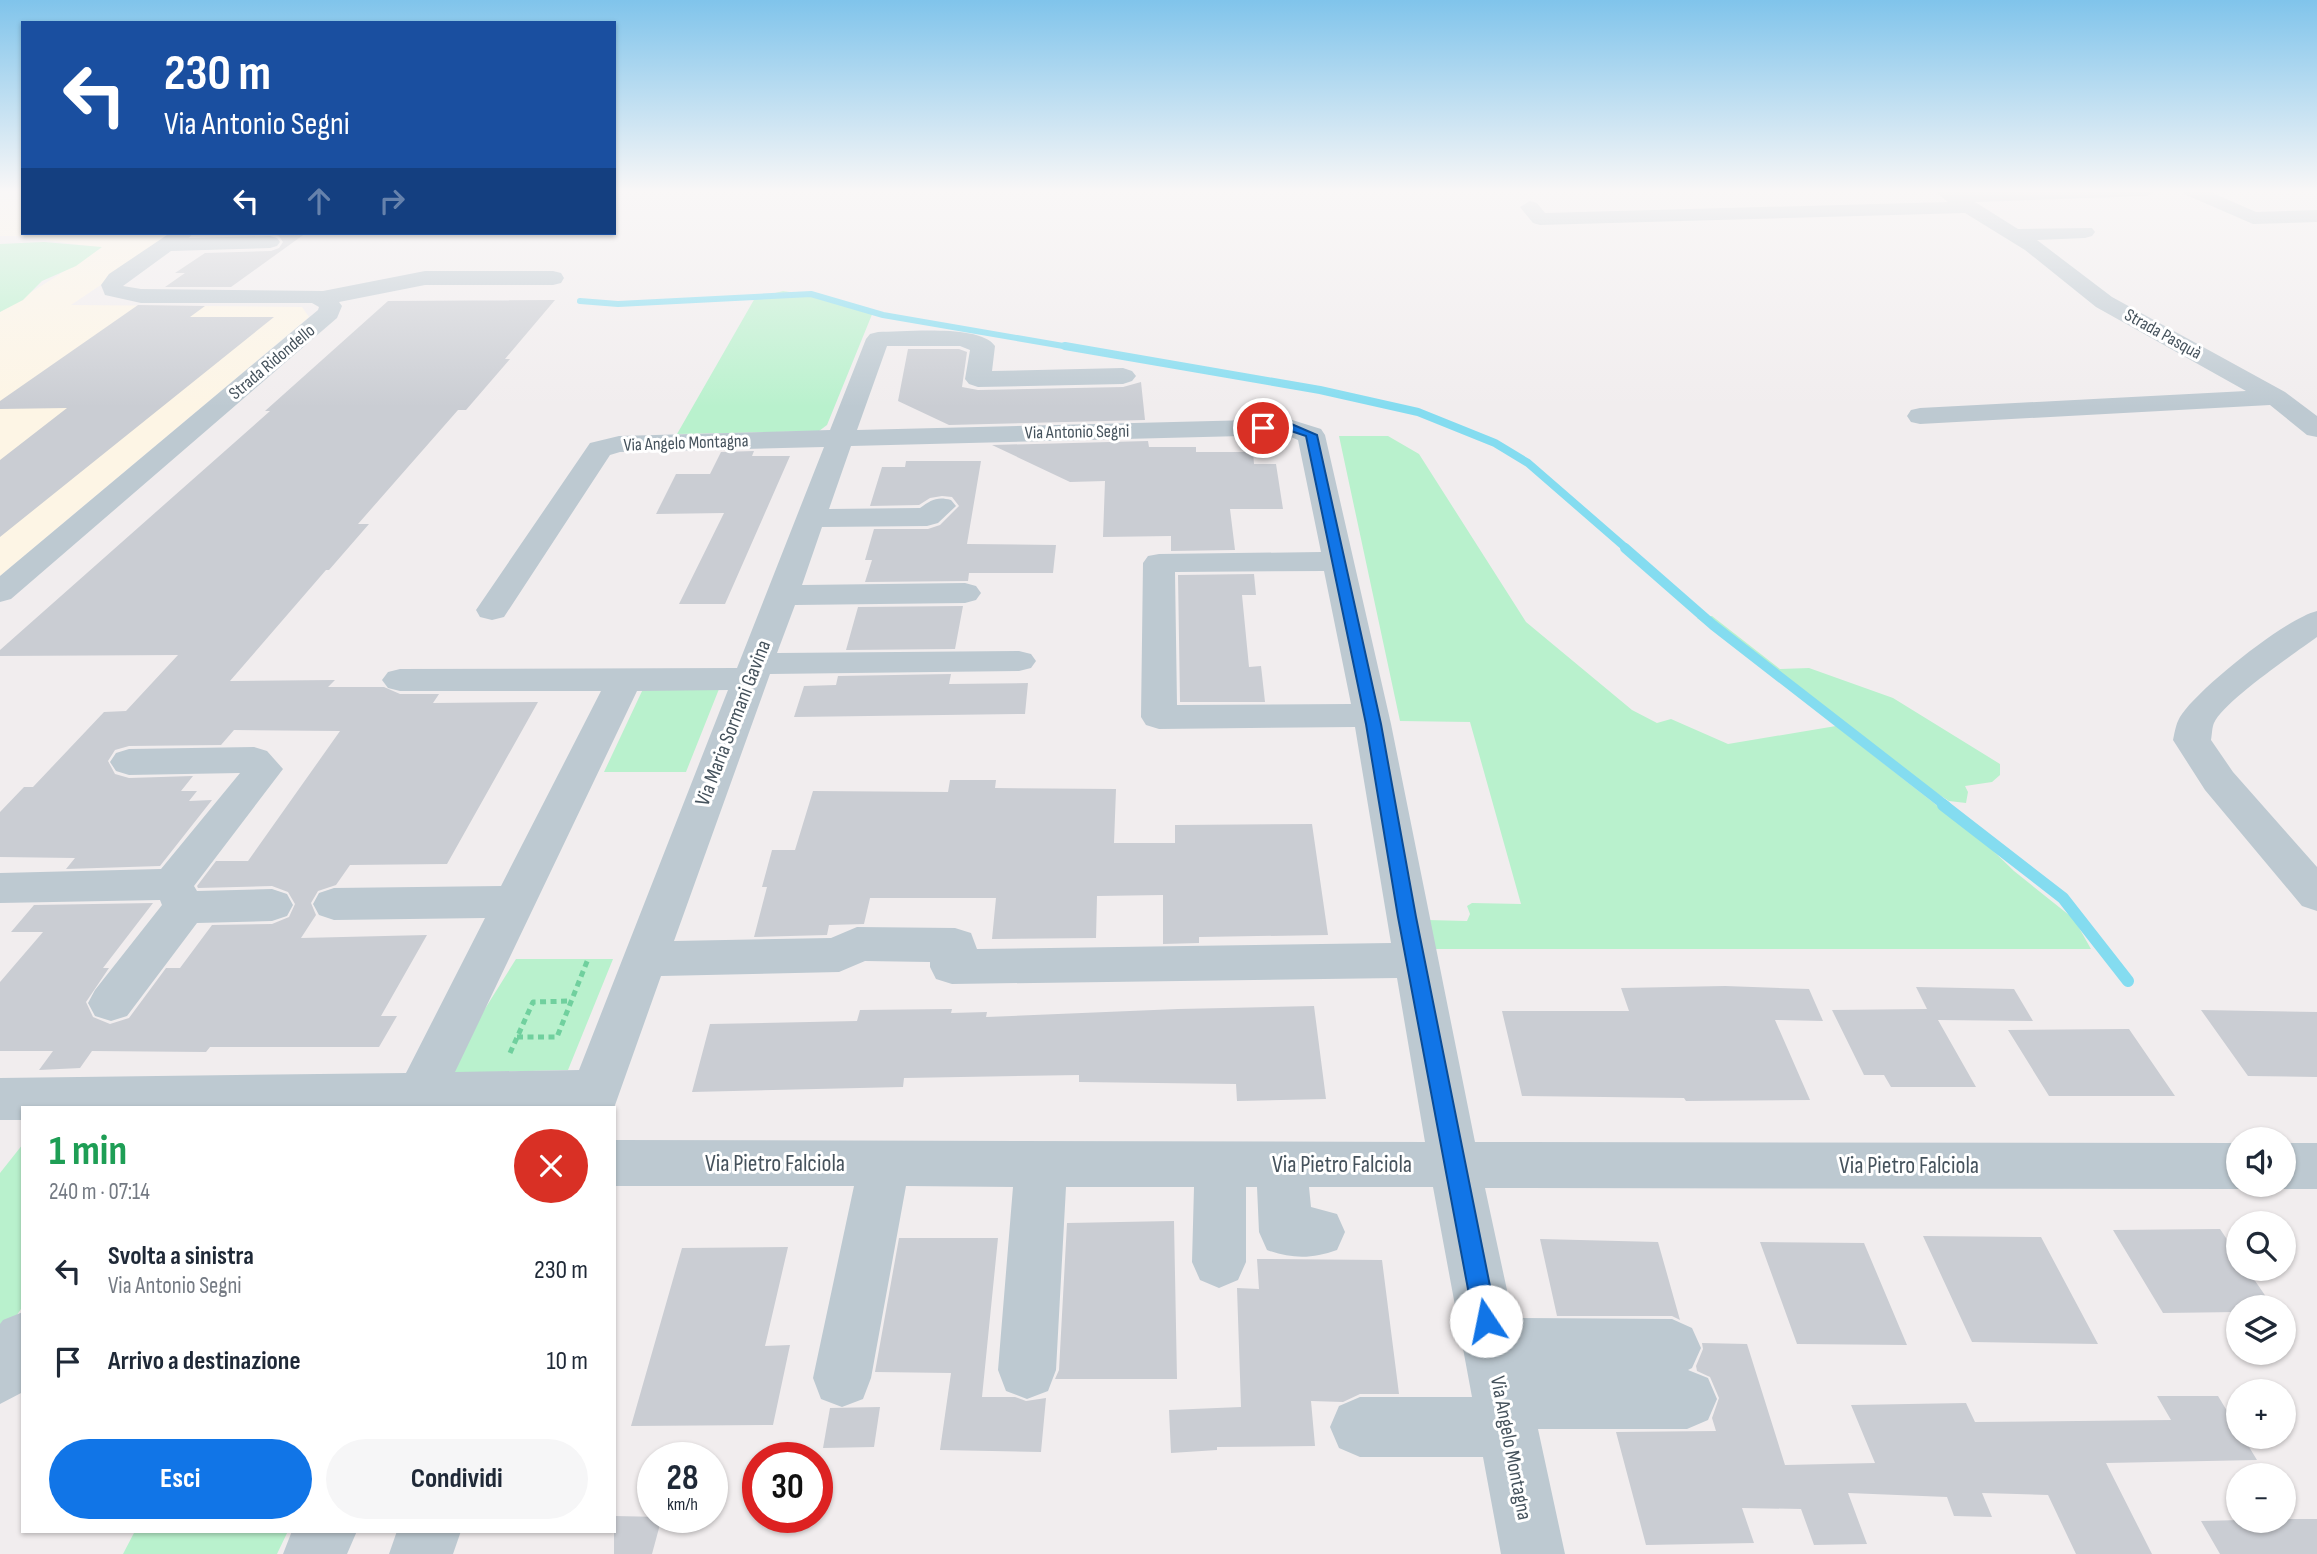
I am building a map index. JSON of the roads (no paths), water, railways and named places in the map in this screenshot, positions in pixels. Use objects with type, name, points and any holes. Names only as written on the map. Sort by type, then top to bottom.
[{"type":"street","name":"Strada Ridondello","points":[[0,592],[321,321],[331,306],[323,298],[298,295],[141,296],[113,290],[112,285],[117,279],[140,263]]},
{"type":"street","name":"Strada Pasquà","points":[[2052,263],[2104,302],[2276,397],[2317,429]]},
{"type":"street","points":[[323,298],[425,278],[553,278]]},
{"type":"street","name":"Via Maria Sormani Gavina","points":[[592,1100],[878,339],[962,339],[983,346],[978,379],[1123,376]]},
{"type":"street","points":[[1920,416],[2276,397]]},
{"type":"street","name":"Via Antonio Segni","points":[[841,438],[1289,427],[1311,435]]},
{"type":"street","name":"Via Angelo Montagna","points":[[1311,435],[1371,715],[1454,1164],[1533,1554]]},
{"type":"street","name":"Via Angelo Montagna","points":[[492,610],[600,449],[619,444],[841,438]]},
{"type":"street","points":[[811,518],[927,517],[941,506]]},
{"type":"street","points":[[1338,561],[1159,563],[1158,717],[1371,715]]},
{"type":"street","points":[[782,595],[841,595],[911,585],[965,593]]},
{"type":"street","points":[[831,626],[841,595]]},
{"type":"street","points":[[2317,621],[2262,660],[2216,698],[2196,720],[2192,740],[2219,781],[2317,895]]},
{"type":"street","points":[[400,680],[624,680],[753,672],[1009,668]]},
{"type":"street","points":[[420,1094],[624,680]]},
{"type":"street","points":[[111,1003],[264,769],[254,760],[129,762]]},
{"type":"street","points":[[0,888],[179,896],[272,905]]},
{"type":"street","points":[[334,904],[514,902]]},
{"type":"street","points":[[644,959],[839,955],[857,944],[955,945],[952,967],[1416,960]]},
{"type":"street","points":[[0,1099],[178,1102],[420,1094],[592,1100]]},
{"type":"street","name":"Via Pietro Falciola","points":[[616,1163],[2226,1166]]},
{"type":"street","points":[[842,1378],[884,1164]]},
{"type":"street","points":[[1027,1370],[1041,1164]]},
{"type":"street","points":[[1219,1262],[1220,1164]]},
{"type":"street","points":[[1281,1165],[1286,1232],[1318,1232]]},
{"type":"street","points":[[2296,1166],[2317,1166]]},
{"type":"street","points":[[0,1375],[21,1343]]},
{"type":"street","points":[[1360,1427],[1500,1391],[1679,1373]]},
{"type":"street","points":[[315,1554],[324,1533]]},
{"type":"street","points":[[421,1554],[428,1533]]},
{"type":"waterway","points":[[580,301],[618,304],[811,294],[883,315],[1075,348]]},
{"type":"waterway","points":[[1065,346],[1320,390],[1418,412],[1495,443],[1528,463],[1627,549]]},
{"type":"waterway","points":[[1625,548],[1713,625],[1946,806]]},
{"type":"waterway","points":[[1943,805],[2063,898],[2128,981]]}]
